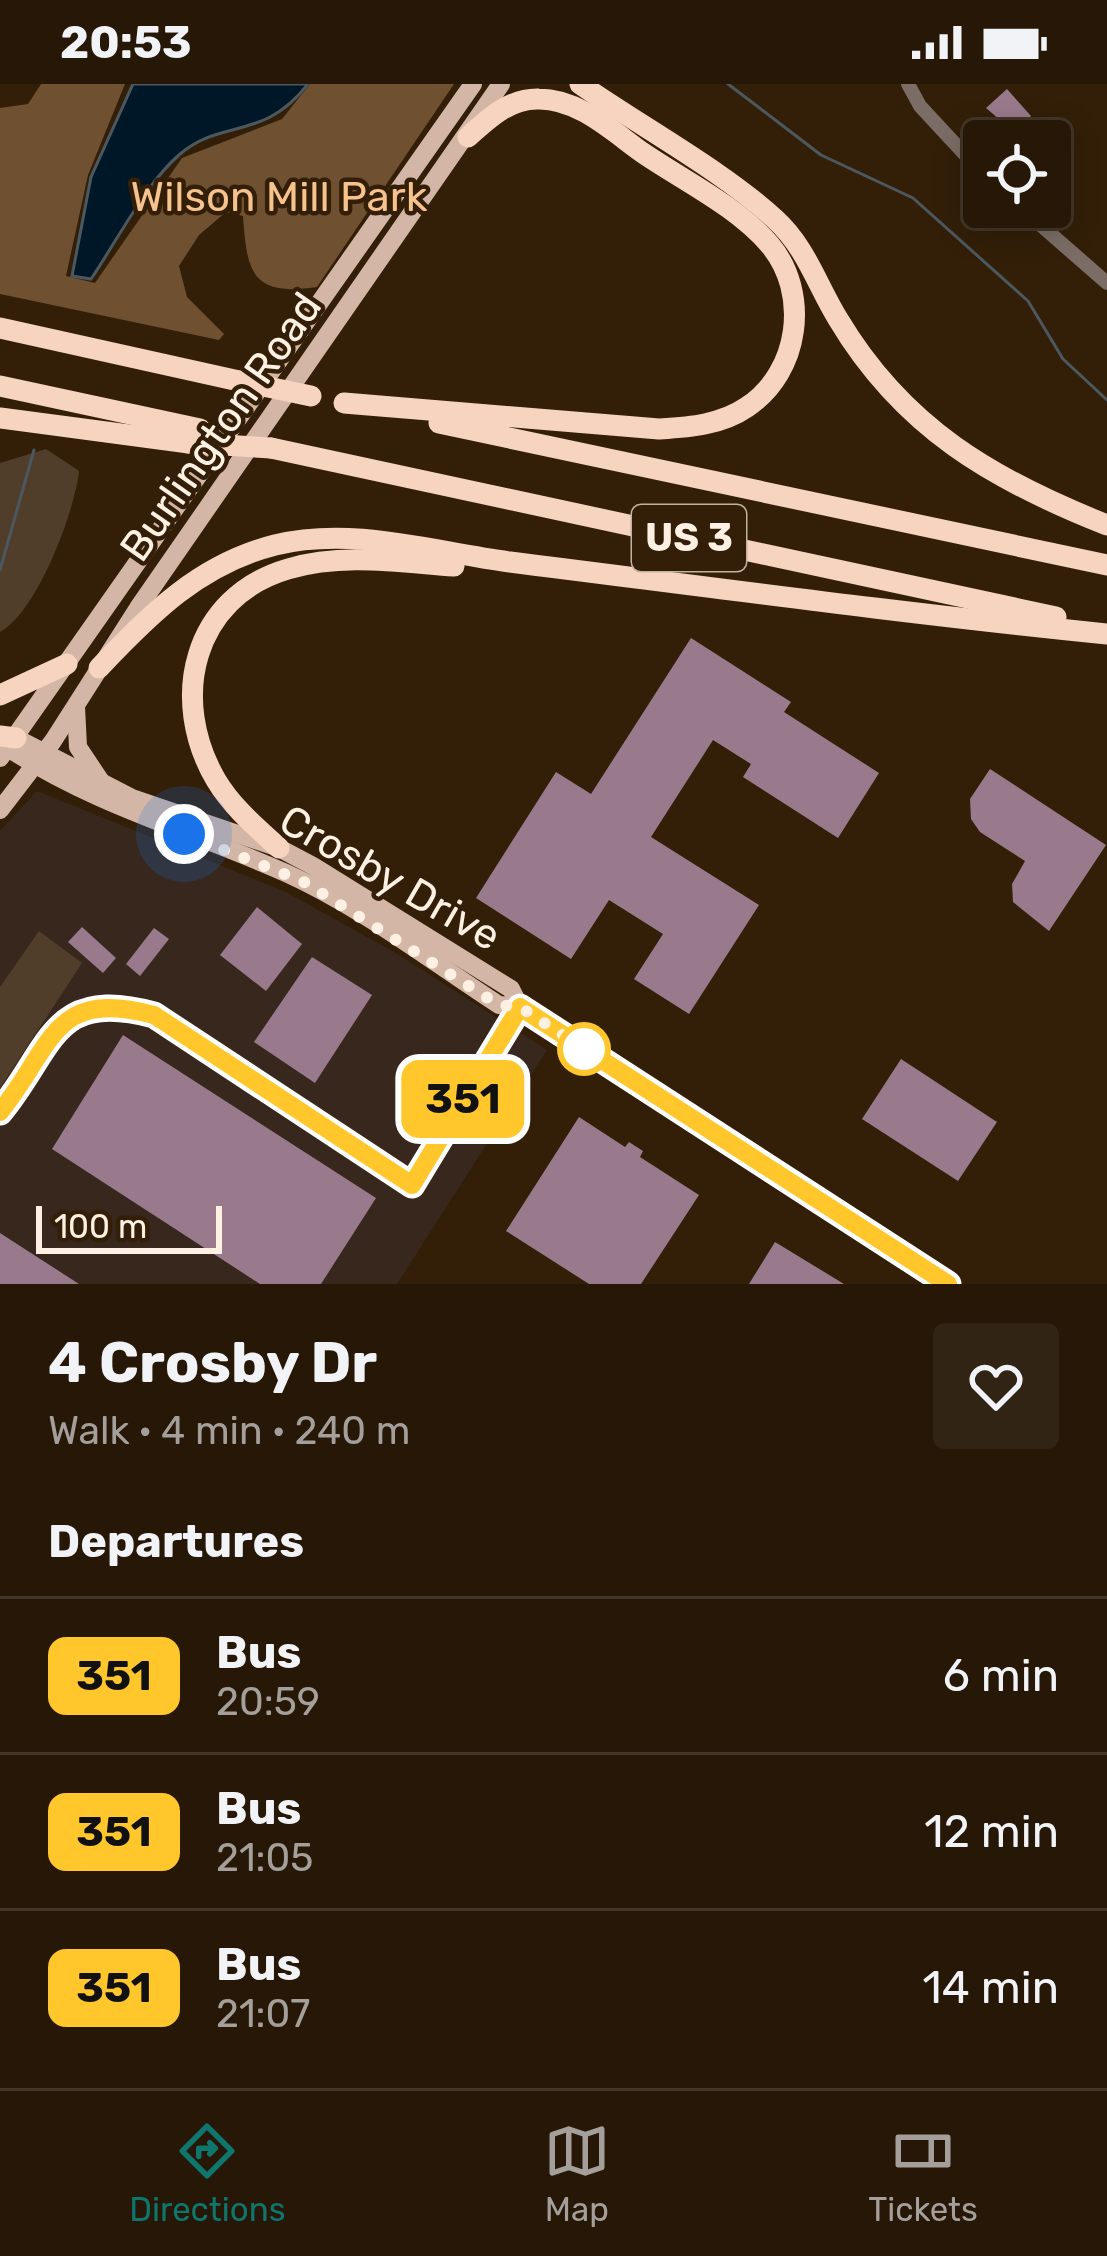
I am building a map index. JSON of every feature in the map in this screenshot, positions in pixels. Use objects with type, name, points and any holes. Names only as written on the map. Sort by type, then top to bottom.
[{"type":"highway","points":[[546,84],[577,94],[776,220],[816,272],[836,317],[912,412],[1017,489],[1107,525]]},
{"type":"highway","points":[[344,403],[659,429],[723,419],[768,388],[793,339],[792,284],[779,257],[751,227],[577,94],[520,100],[495,113],[468,137]]},
{"type":"highway","name":"US 3","points":[[0,328],[1107,566]]},
{"type":"highway","points":[[0,386],[195,436]]},
{"type":"highway","points":[[0,418],[195,436]]},
{"type":"highway","name":"US 3","points":[[195,436],[271,448],[1107,631]]},
{"type":"highway","points":[[99,668],[169,596],[204,574],[276,545],[358,538],[505,561],[1107,631]]},
{"type":"highway","points":[[279,848],[218,784],[194,728],[193,670],[209,627],[224,607],[260,580],[314,562],[472,567],[505,561]]},
{"type":"highway","points":[[0,695],[67,664]]},
{"type":"main road","name":"Burlington Road","points":[[5,744],[67,664],[473,84]]},
{"type":"main road","name":"Burlington Road","points":[[0,810],[40,759],[501,84]]},
{"type":"main road","points":[[76,706],[78,747],[103,783]]},
{"type":"main road","name":"Crosby Drive","points":[[5,744],[132,798],[279,848],[511,989],[520,1007]]},
{"type":"main road","name":"Crosby Drive","points":[[40,759],[109,806],[288,874],[499,1005],[520,1007],[948,1284]]},
{"type":"street","points":[[908,84],[920,106],[963,152]]},
{"type":"street","points":[[1044,228],[1107,283]]},
{"type":"shaded area","points":[[46,449],[79,471],[76,489],[40,583],[14,621],[0,632],[0,463]]},
{"type":"shaded area","points":[[37,791],[286,892],[394,952],[547,1050],[397,1284],[0,1284],[0,831]]},
{"type":"shaded area","points":[[39,931],[82,963],[0,1088],[0,987]]},
{"type":"green space","name":"Wilson Mill Park","points":[[41,84],[125,84],[88,175],[66,276],[95,283],[182,158],[282,119],[310,84],[454,84],[317,287],[278,288],[257,276],[247,252],[243,216],[226,212],[199,235],[179,266],[187,297],[224,334],[219,340],[0,294],[0,108],[28,104]]},
{"type":"water","points":[[133,84],[308,84],[275,114],[211,136],[179,155],[143,197],[91,279],[72,276],[91,177]]},
{"type":"building","points":[[1007,89],[1031,116],[1000,120],[986,108]]},
{"type":"building","points":[[691,638],[791,702],[784,712],[879,773],[838,838],[743,777],[751,764],[713,740],[651,837],[759,905],[689,1014],[634,979],[663,934],[609,900],[571,959],[476,898],[556,772],[591,794]]},
{"type":"building","points":[[990,769],[1106,845],[1049,931],[1013,902],[1012,884],[1025,861],[980,832],[971,819],[970,799]]},
{"type":"building","points":[[257,907],[302,944],[266,991],[220,955]]},
{"type":"building","points":[[82,927],[116,958],[103,973],[68,942]]},
{"type":"building","points":[[154,928],[169,939],[140,976],[126,964]]},
{"type":"building","points":[[312,957],[372,995],[315,1083],[254,1042]]},
{"type":"building","points":[[123,1035],[376,1198],[321,1284],[260,1284],[52,1149]]},
{"type":"building","points":[[901,1059],[997,1122],[958,1181],[862,1119]]},
{"type":"building","points":[[579,1117],[625,1147],[629,1142],[643,1151],[640,1157],[699,1195],[641,1284],[589,1284],[506,1231]]},
{"type":"building","points":[[0,1233],[79,1284],[0,1284]]},
{"type":"building","points":[[775,1242],[844,1284],[749,1284]]},
{"type":"waterway","points":[[728,84],[821,155],[913,198],[1028,301],[1063,359],[1107,400]]},
{"type":"waterway","points":[[0,570],[34,450]]},
{"type":"bus line","name":"351","points":[[0,1112],[68,1017],[90,1008],[124,1007],[154,1015],[412,1185],[520,1007],[948,1284]]},
{"type":"route","points":[[184,834],[304,882],[499,1005],[520,1007],[584,1049]]}]
